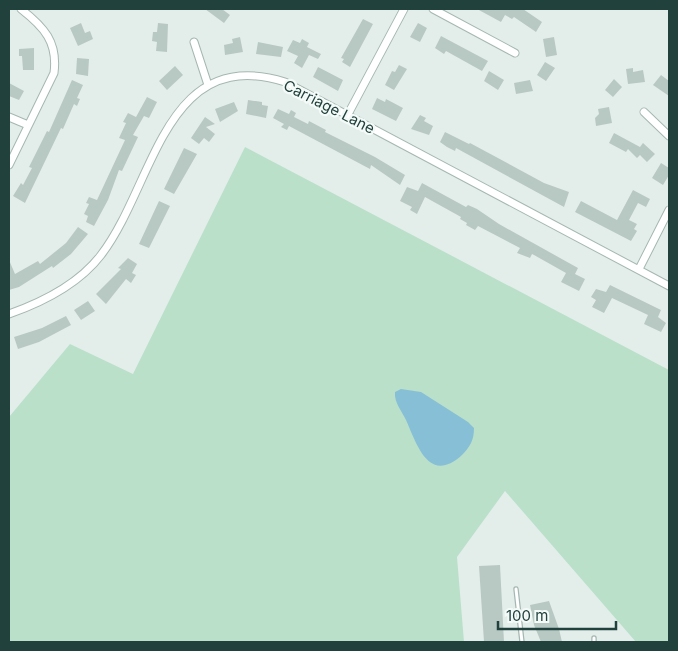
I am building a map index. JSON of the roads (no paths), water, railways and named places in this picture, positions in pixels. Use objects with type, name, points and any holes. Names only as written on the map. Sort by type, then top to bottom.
[{"type":"street","points":[[9,165],[54,73],[55,62],[52,40],[47,32],[21,9]]},
{"type":"street","points":[[347,116],[404,9]]},
{"type":"street","points":[[434,9],[515,52]]},
{"type":"street","points":[[194,42],[208,85]]},
{"type":"street","name":"Carriage Lane","points":[[9,314],[45,300],[66,287],[99,256],[117,230],[175,114],[187,100],[208,85],[242,76],[268,77],[285,82],[669,286]]},
{"type":"street","points":[[644,112],[669,136]]},
{"type":"street","points":[[9,116],[28,125]]},
{"type":"street","points":[[639,269],[669,210]]},
{"type":"lane","points":[[516,589],[522,642]]},
{"type":"water","points":[[401,389],[421,392],[468,422],[474,428],[471,443],[462,455],[451,463],[441,466],[433,464],[426,458],[420,450],[397,403],[395,392]]}]
